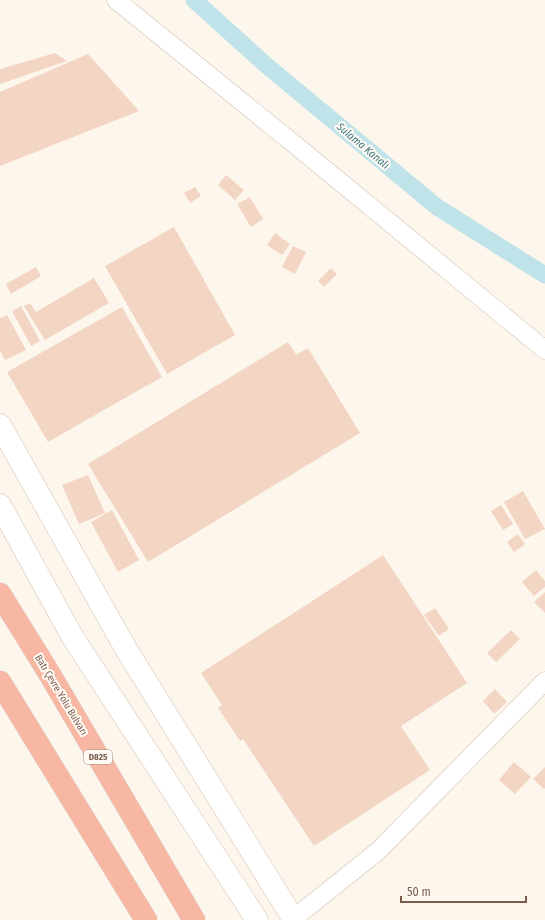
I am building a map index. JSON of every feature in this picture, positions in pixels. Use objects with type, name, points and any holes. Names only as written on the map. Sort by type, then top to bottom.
[{"type":"highway","name":"Batı Çevre Yolu Bulvarı","points":[[0,594],[53,680],[194,920]]},
{"type":"highway","points":[[0,682],[146,920]]},
{"type":"main road","points":[[0,425],[126,649],[294,919]]},
{"type":"main road","points":[[0,506],[72,636],[257,920]]},
{"type":"street","points":[[116,0],[545,350]]},
{"type":"street","points":[[294,919],[378,851],[545,681]]},
{"type":"building","points":[[55,53],[67,61],[0,84],[0,69]]},
{"type":"building","points":[[88,54],[139,111],[0,166],[0,92]]},
{"type":"building","points":[[226,175],[244,190],[235,200],[218,185]]},
{"type":"building","points":[[195,187],[201,196],[190,203],[184,193]]},
{"type":"building","points":[[250,197],[263,219],[251,227],[237,204]]},
{"type":"building","points":[[174,227],[235,335],[167,374],[105,266]]},
{"type":"building","points":[[275,233],[290,244],[282,255],[267,245]]},
{"type":"building","points":[[293,246],[306,252],[295,274],[282,267]]},
{"type":"building","points":[[36,267],[41,276],[11,294],[6,284]]},
{"type":"building","points":[[331,268],[337,274],[324,287],[318,281]]},
{"type":"building","points":[[94,278],[109,303],[45,340],[24,306],[30,303],[36,312]]},
{"type":"building","points":[[21,306],[40,341],[31,346],[12,311]]},
{"type":"building","points":[[122,307],[162,377],[48,442],[7,372]]},
{"type":"building","points":[[7,315],[26,350],[5,360],[0,351],[0,318]]},
{"type":"building","points":[[288,342],[296,355],[308,348],[360,433],[148,562],[88,464]]},
{"type":"building","points":[[88,475],[105,513],[79,524],[62,485]]},
{"type":"building","points":[[523,491],[545,529],[525,539],[504,502]]},
{"type":"building","points":[[501,505],[513,524],[503,530],[491,511]]},
{"type":"building","points":[[112,510],[139,560],[118,572],[91,522]]},
{"type":"building","points":[[518,534],[525,544],[514,552],[507,542]]},
{"type":"building","points":[[383,555],[467,683],[401,726],[430,770],[314,846],[243,739],[240,741],[218,708],[222,705],[201,673]]},
{"type":"building","points":[[536,570],[545,581],[545,587],[534,596],[522,582]]},
{"type":"building","points":[[545,592],[545,613],[534,602]]},
{"type":"building","points":[[435,608],[449,629],[439,636],[424,615]]},
{"type":"building","points":[[511,630],[520,639],[496,662],[487,653]]},
{"type":"building","points":[[495,689],[507,702],[494,714],[483,701]]},
{"type":"building","points":[[514,762],[531,777],[515,794],[499,780]]},
{"type":"building","points":[[545,767],[545,788],[544,789],[533,779]]},
{"type":"waterway","name":"Sulama Kanalı","points":[[194,0],[266,65],[437,207],[545,275]]}]
